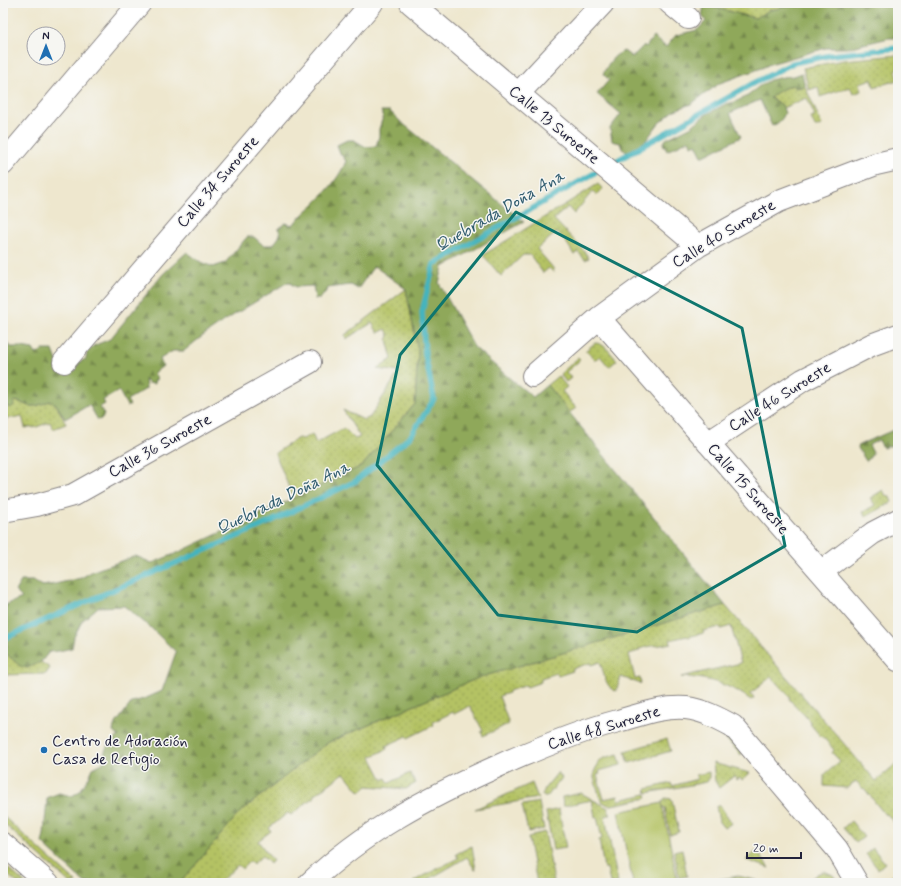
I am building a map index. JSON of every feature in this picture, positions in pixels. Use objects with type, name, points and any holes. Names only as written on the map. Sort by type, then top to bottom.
[{"type":"street","points":[[3,164],[140,3]]},
{"type":"street","name":"Calle 34 Suroeste","points":[[64,362],[372,3]]},
{"type":"street","name":"Calle 13 Suroeste","points":[[411,3],[698,246]]},
{"type":"street","points":[[518,94],[603,3]]},
{"type":"street","points":[[670,3],[688,18]]},
{"type":"street","name":"Calle 40 Suroeste","points":[[533,376],[599,318],[698,246],[779,201],[876,164],[898,158]]},
{"type":"street","name":"Calle 15 Suroeste","points":[[599,318],[898,660]]},
{"type":"street","name":"Calle 46 Suroeste","points":[[708,443],[803,380],[871,345],[898,335]]},
{"type":"street","name":"Calle 36 Suroeste","points":[[3,511],[37,505],[74,495],[310,362]]},
{"type":"street","points":[[821,572],[873,533],[898,520]]},
{"type":"street","name":"Calle 48 Suroeste","points":[[310,883],[340,857],[382,826],[429,798],[453,786],[526,753],[591,729],[662,709],[686,708],[710,714],[733,726],[837,848],[857,883]]},
{"type":"street","points":[[3,844],[48,883]]},
{"type":"highlighted area","points":[[516,212],[742,328],[785,546],[637,632],[498,615],[377,465],[400,355]]},
{"type":"green space","points":[[706,3],[805,3],[770,10],[755,18],[704,5]]},
{"type":"green space","points":[[805,3],[898,3],[898,38],[889,38],[847,48],[826,48],[770,64],[720,83],[691,104],[675,110],[659,123],[644,143],[627,152],[622,149],[620,143],[612,141],[610,128],[621,114],[597,94],[609,80],[603,74],[614,57],[624,51],[632,57],[644,45],[646,47],[653,37],[666,47],[676,35],[697,30],[706,21],[702,16],[704,5],[755,18],[770,10]]},
{"type":"green space","points":[[898,55],[898,68],[896,69],[898,80],[874,87],[872,79],[860,83],[862,91],[853,94],[850,87],[820,97],[818,87],[809,90],[803,68],[843,60]]},
{"type":"green space","points":[[802,73],[805,86],[796,88],[792,85],[786,87],[770,98],[782,105],[785,113],[783,118],[774,125],[772,126],[760,100],[730,113],[741,137],[704,156],[702,156],[696,144],[692,146],[689,140],[667,151],[663,144],[666,139],[692,126],[705,115],[726,104],[735,102],[749,95],[758,87],[770,80],[794,76]]},
{"type":"green space","points":[[792,85],[796,88],[805,86],[822,125],[815,127],[811,118],[815,116],[807,98],[783,108],[782,105],[770,98],[777,91]]},
{"type":"green space","points":[[381,111],[390,111],[401,122],[524,222],[443,267],[439,283],[474,347],[533,397],[547,385],[725,605],[478,678],[327,743],[240,812],[180,883],[85,883],[42,843],[47,798],[59,793],[72,796],[80,791],[93,768],[104,762],[107,747],[119,736],[113,732],[114,726],[132,702],[144,699],[162,691],[176,652],[150,627],[124,606],[98,607],[82,621],[74,637],[72,648],[49,652],[41,662],[27,668],[20,666],[8,655],[3,657],[3,606],[22,598],[15,591],[21,581],[33,581],[42,586],[55,584],[81,578],[93,571],[136,556],[152,563],[177,553],[362,466],[415,404],[418,351],[406,289],[374,266],[358,289],[351,285],[328,288],[320,299],[315,299],[313,286],[296,287],[288,282],[221,323],[184,351],[173,351],[160,359],[163,366],[154,373],[157,379],[154,381],[155,384],[148,383],[145,379],[146,389],[127,400],[130,405],[127,406],[119,391],[103,400],[105,404],[100,407],[104,415],[98,420],[89,405],[65,419],[56,404],[50,401],[32,406],[14,401],[14,405],[11,408],[3,405],[3,340],[11,347],[33,349],[36,354],[43,350],[53,350],[57,361],[79,362],[86,359],[87,352],[93,346],[110,339],[163,274],[187,252],[199,261],[213,267],[225,263],[247,237],[254,237],[263,245],[273,245],[279,237],[280,232],[278,229],[285,223],[293,225],[330,187],[344,167],[346,161],[340,153],[337,145],[347,140],[354,140],[366,147],[376,146],[383,117]]},
{"type":"green space","points":[[598,184],[603,189],[597,195],[592,192],[574,214],[568,207],[554,219],[581,247],[589,258],[585,260],[578,252],[574,255],[557,232],[537,249],[553,268],[554,273],[549,268],[543,273],[530,255],[523,255],[501,276],[483,255]]},
{"type":"green space","points":[[406,289],[418,351],[415,404],[362,466],[293,498],[275,453],[298,438],[303,439],[312,434],[316,443],[344,428],[355,439],[360,437],[343,410],[364,420],[370,417],[399,372],[377,369],[392,359],[387,340],[389,336],[386,329],[378,333],[372,323],[346,339],[345,335]]},
{"type":"green space","points":[[595,343],[599,343],[605,347],[617,360],[609,367],[600,356],[595,360],[588,352],[585,351]]},
{"type":"green space","points":[[578,358],[580,360],[566,372],[571,378],[566,382],[560,374]]},
{"type":"green space","points":[[558,376],[567,387],[562,391],[576,408],[569,413],[547,385]]},
{"type":"green space","points":[[14,401],[32,406],[50,401],[56,404],[66,424],[53,429],[50,422],[34,428],[25,428],[22,416],[6,419],[5,406],[11,408]]},
{"type":"green space","points":[[898,428],[898,444],[883,448],[879,440],[869,445],[873,453],[866,461],[858,448],[859,445]]},
{"type":"green space","points":[[883,490],[886,496],[889,495],[892,502],[866,517],[863,512],[875,505],[870,498]]},
{"type":"green space","points":[[725,605],[876,781],[898,762],[898,827],[887,814],[885,815],[864,788],[863,789],[856,781],[847,788],[824,786],[824,775],[840,761],[832,753],[834,750],[822,736],[821,737],[801,711],[789,699],[790,697],[771,677],[751,693],[754,698],[751,700],[727,686],[709,680],[681,677],[741,663],[731,626],[721,629],[720,627],[703,631],[704,633],[670,640],[671,643],[639,649],[639,651],[629,654],[635,679],[640,678],[641,684],[621,677],[616,691],[612,689],[609,687],[605,679],[600,662],[591,665],[590,663],[572,669],[573,671],[558,676],[557,673],[541,678],[541,682],[509,691],[509,693],[499,696],[509,724],[483,736],[481,732],[483,731],[470,706],[454,714],[453,712],[433,722],[434,725],[408,738],[407,736],[386,746],[387,749],[371,757],[383,780],[386,778],[389,783],[410,773],[416,783],[406,789],[367,786],[360,792],[344,773],[313,796],[314,797],[291,815],[288,813],[269,828],[271,831],[258,841],[273,861],[270,864],[262,856],[253,864],[250,861],[242,869],[238,865],[219,883],[180,883],[240,812],[327,743],[478,678]]},
{"type":"green space","points":[[8,655],[27,668],[41,662],[50,668],[46,674],[3,675],[3,657]]},
{"type":"green space","points":[[692,718],[723,732],[742,752],[741,755],[714,729],[692,721]]},
{"type":"green space","points":[[667,739],[671,751],[629,763],[625,751]]},
{"type":"green space","points":[[618,754],[621,765],[599,771],[600,774],[597,775],[604,799],[618,796],[619,800],[646,794],[647,798],[612,805],[608,805],[601,801],[594,778],[594,772],[599,761]]},
{"type":"green space","points":[[713,763],[750,773],[742,780],[740,778],[737,780],[734,776],[719,788],[715,781]]},
{"type":"green space","points":[[558,772],[562,778],[547,797],[544,797],[542,795],[545,788]]},
{"type":"green space","points":[[709,772],[709,779],[707,782],[647,793],[646,789],[671,783],[672,786],[697,779],[696,775]]},
{"type":"green space","points":[[532,783],[538,798],[475,809]]},
{"type":"green space","points":[[581,793],[608,808],[610,815],[605,816],[618,883],[610,883],[607,868],[604,868],[599,840],[602,839],[597,817],[595,817],[592,800],[563,806],[562,797]]},
{"type":"green space","points":[[665,798],[671,799],[672,801],[679,832],[670,835],[665,808],[663,807],[662,803]]},
{"type":"green space","points":[[539,802],[544,829],[528,832],[522,805]]},
{"type":"green space","points":[[662,803],[678,883],[633,883],[618,812]]},
{"type":"green space","points":[[719,804],[732,823],[724,828],[719,822],[716,806]]},
{"type":"green space","points":[[559,809],[566,848],[553,850],[546,812]]},
{"type":"green space","points":[[3,816],[77,883],[70,883],[3,823]]},
{"type":"green space","points":[[851,821],[864,837],[856,843],[843,828]]},
{"type":"green space","points":[[545,832],[554,881],[537,883],[528,838],[532,837],[532,835]]},
{"type":"green space","points":[[472,846],[476,870],[467,857],[423,883],[415,883],[414,881],[458,858],[456,854]]},
{"type":"green space","points":[[873,848],[885,863],[878,869],[866,854]]},
{"type":"green space","points":[[682,849],[687,876],[679,878],[674,851]]},
{"type":"green space","points":[[757,851],[769,868],[746,860]]},
{"type":"green space","points":[[3,864],[25,883],[17,883],[3,871]]},
{"type":"green space","points":[[824,871],[833,875],[838,883],[807,882],[817,874]]},
{"type":"green space","points":[[894,874],[897,877],[898,876],[898,883],[882,883]]},
{"type":"green space","points":[[738,876],[756,880],[760,883],[698,883]]},
{"type":"waterway","name":"Quebrada Doña Ana","points":[[609,165],[752,84],[793,63],[832,55],[898,48]]},
{"type":"waterway","name":"Quebrada Doña Ana","points":[[3,639],[259,527],[356,481],[410,437],[434,399],[425,355],[422,312],[434,264],[600,170]]},
{"type":"place","name":"Centro de Adoración Casa de Refugio","points":[[44,750]]}]
